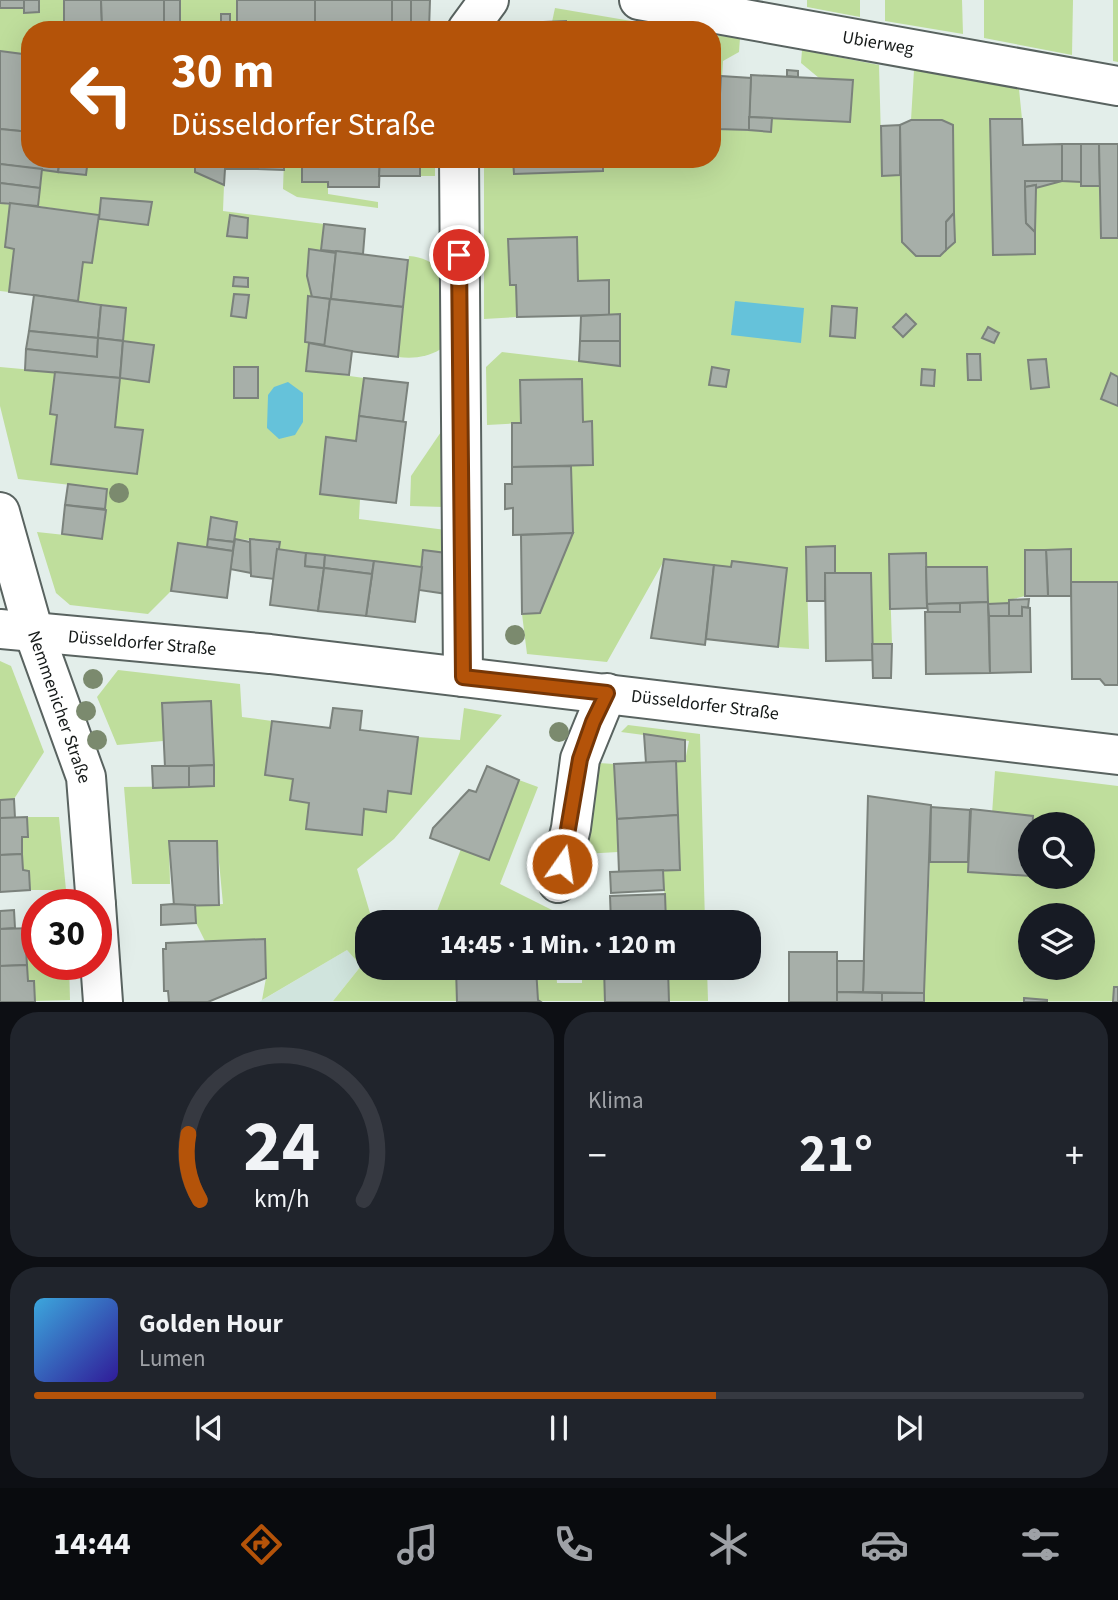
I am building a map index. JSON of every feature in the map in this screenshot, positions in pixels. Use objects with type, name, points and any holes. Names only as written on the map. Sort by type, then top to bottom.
[{"type":"street","points":[[474,21],[489,0]]},
{"type":"street","name":"Ubierweg","points":[[639,0],[1118,86]]},
{"type":"street","points":[[458,168],[463,677]]},
{"type":"street","name":"Nemmenicher Straße","points":[[0,512],[17,631],[86,777],[95,889]]},
{"type":"street","name":"Düsseldorfer Straße","points":[[17,631],[270,654],[1118,755]]},
{"type":"street","points":[[558,883],[571,828],[580,759],[607,693]]},
{"type":"street","name":"Nemmenicher Straße","points":[[101,980],[103,1002]]},
{"type":"shaded area","points":[[347,950],[355,959],[355,974],[333,1001],[259,1002]]},
{"type":"green space","points":[[39,0],[64,0],[65,21],[21,21],[21,54],[0,51],[0,8],[24,8],[24,13],[38,12]]},
{"type":"green space","points":[[180,0],[237,0],[237,21],[180,21]]},
{"type":"green space","points":[[807,0],[860,0],[860,17],[807,7]]},
{"type":"green space","points":[[885,0],[962,0],[963,34],[885,21]]},
{"type":"green space","points":[[984,0],[1073,0],[1072,55],[984,38]]},
{"type":"green space","points":[[1113,0],[1118,0],[1118,62],[1113,61]]},
{"type":"green space","points":[[555,8],[631,21],[552,21]]},
{"type":"green space","points":[[721,36],[740,38],[739,52],[723,61],[721,95]]},
{"type":"green space","points":[[802,50],[879,65],[882,176],[900,175],[902,242],[916,256],[940,256],[954,242],[953,125],[942,120],[911,120],[914,70],[1019,89],[1022,119],[990,120],[993,254],[1035,254],[1036,188],[1062,181],[1081,182],[1082,186],[1100,186],[1101,238],[1118,238],[1118,582],[1071,582],[1071,549],[1025,550],[1025,596],[1009,600],[1009,603],[988,604],[987,567],[926,567],[926,553],[889,554],[892,644],[872,644],[871,573],[835,573],[835,546],[806,547],[809,649],[778,647],[787,569],[733,561],[731,567],[665,559],[607,662],[527,654],[522,614],[540,613],[573,533],[571,466],[593,465],[592,421],[583,422],[520,380],[521,423],[487,425],[486,367],[502,352],[620,366],[609,315],[608,280],[578,281],[577,237],[509,239],[510,285],[516,285],[517,317],[484,319],[484,168],[514,168],[514,174],[603,171],[603,168],[721,168],[721,129],[771,132],[772,118],[850,122],[852,80],[819,78],[801,63]]},
{"type":"green space","points":[[87,168],[195,168],[195,172],[224,185],[223,211],[324,224],[321,250],[309,250],[307,276],[312,297],[308,296],[305,342],[309,343],[306,370],[364,378],[356,441],[326,438],[320,494],[360,499],[359,519],[446,530],[446,553],[423,550],[421,567],[279,550],[279,542],[235,539],[237,522],[211,517],[207,547],[178,544],[171,591],[148,614],[70,605],[56,593],[37,532],[102,539],[106,489],[18,479],[0,406],[0,367],[55,372],[57,415],[52,463],[143,430],[115,427],[120,378],[149,382],[153,345],[123,341],[126,308],[78,301],[83,262],[92,263],[99,219],[148,225],[152,203],[102,199],[99,215],[38,206],[42,169],[86,175]]},
{"type":"green space","points":[[284,168],[302,168],[302,182],[328,182],[328,194],[378,202],[378,208],[297,197],[283,189]]},
{"type":"green space","points":[[420,168],[435,168],[435,176],[420,176]]},
{"type":"green space","points":[[0,203],[10,205],[5,247],[14,249],[9,292],[0,291]]},
{"type":"green space","points":[[409,256],[427,260],[441,273],[441,349],[425,356],[410,358],[398,357]]},
{"type":"green space","points":[[443,429],[444,507],[410,506],[411,476]]},
{"type":"green space","points":[[0,661],[11,666],[44,752],[14,799],[0,800]]},
{"type":"green space","points":[[118,670],[240,684],[242,717],[272,721],[265,775],[293,779],[309,803],[306,829],[361,835],[364,809],[385,812],[388,791],[411,793],[418,737],[460,740],[464,708],[502,715],[394,839],[357,869],[369,910],[355,910],[355,959],[347,950],[262,1000],[266,978],[265,939],[205,941],[196,923],[195,905],[223,904],[217,841],[169,841],[170,884],[132,884],[124,787],[214,786],[211,701],[163,703],[163,741],[117,745],[97,697]]},
{"type":"green space","points":[[628,725],[700,734],[705,910],[665,910],[663,870],[680,870],[676,761],[685,761],[689,741],[621,732]]},
{"type":"green space","points":[[599,763],[614,764],[618,852],[583,854]]},
{"type":"green space","points":[[995,771],[1118,786],[1118,987],[1113,1001],[924,1002],[930,862],[968,862],[968,872],[1018,875],[1018,889],[1095,889],[1095,812],[1018,812],[1018,815],[992,814]]},
{"type":"green space","points":[[519,780],[538,787],[500,884],[552,910],[437,910],[461,849],[489,859]]},
{"type":"green space","points":[[27,817],[59,817],[66,889],[30,889],[29,871],[23,870],[22,837],[28,837]]},
{"type":"green space","points":[[355,974],[355,980],[557,980],[557,983],[582,983],[582,980],[604,980],[605,1001],[333,1001]]},
{"type":"green space","points":[[69,980],[70,1000],[35,1001],[28,981]]},
{"type":"green space","points":[[668,980],[707,980],[708,1001],[669,1001]]},
{"type":"water","points":[[735,301],[804,308],[801,343],[731,335]]},
{"type":"water","points":[[288,382],[303,393],[303,422],[295,435],[279,439],[267,428],[268,395],[274,387]]},
{"type":"building","points":[[0,0],[24,0],[24,8],[0,8]]},
{"type":"building","points":[[24,0],[39,0],[39,12],[24,13]]},
{"type":"building","points":[[64,0],[101,0],[102,21],[64,21]]},
{"type":"building","points":[[101,0],[164,0],[164,21],[102,21]]},
{"type":"building","points":[[164,0],[180,0],[180,21],[164,21]]},
{"type":"building","points":[[237,0],[315,0],[315,21],[237,21]]},
{"type":"building","points":[[315,0],[392,0],[392,21],[315,21]]},
{"type":"building","points":[[392,0],[411,0],[411,21],[392,21]]},
{"type":"building","points":[[411,0],[430,0],[429,21],[411,21]]},
{"type":"building","points":[[221,14],[230,14],[230,21],[221,21]]},
{"type":"building","points":[[0,51],[21,54],[21,131],[0,129]]},
{"type":"building","points":[[787,70],[798,71],[798,77],[787,76]]},
{"type":"building","points":[[751,75],[853,80],[850,122],[749,117]]},
{"type":"building","points":[[721,76],[751,78],[749,130],[721,129]]},
{"type":"building","points":[[749,117],[772,118],[771,132],[749,130]]},
{"type":"building","points":[[990,119],[1022,119],[1023,145],[1062,144],[1062,181],[1025,181],[1026,223],[1035,232],[1035,254],[993,255]]},
{"type":"building","points":[[911,120],[942,120],[953,125],[954,213],[946,222],[946,250],[940,256],[916,256],[902,242],[900,125]]},
{"type":"building","points":[[900,125],[900,175],[882,176],[881,126]]},
{"type":"building","points":[[0,129],[21,131],[21,167],[0,164]]},
{"type":"building","points":[[1062,144],[1081,144],[1081,182],[1062,181]]},
{"type":"building","points":[[1081,144],[1099,144],[1100,186],[1081,186]]},
{"type":"building","points":[[1099,144],[1118,144],[1118,238],[1101,238]]},
{"type":"building","points":[[0,164],[42,169],[40,188],[0,183]]},
{"type":"building","points":[[29,168],[59,168],[58,172]]},
{"type":"building","points":[[59,168],[87,168],[86,175],[58,172]]},
{"type":"building","points":[[195,168],[258,168],[225,169],[224,185],[195,172]]},
{"type":"building","points":[[284,168],[284,170],[258,169]]},
{"type":"building","points":[[302,168],[380,168],[379,187],[328,187],[328,182],[302,182]]},
{"type":"building","points":[[379,168],[420,168],[420,176],[379,176]]},
{"type":"building","points":[[514,168],[603,168],[603,171],[514,174]]},
{"type":"building","points":[[1025,181],[1062,181],[1036,188],[1036,185],[1025,187]]},
{"type":"building","points":[[0,183],[40,188],[38,206],[0,203]]},
{"type":"building","points":[[1036,185],[1035,232],[1026,223],[1025,187]]},
{"type":"building","points":[[101,198],[152,202],[148,225],[99,219]]},
{"type":"building","points":[[10,203],[99,215],[92,263],[83,262],[78,301],[9,292],[14,249],[5,247]]},
{"type":"building","points":[[954,213],[955,242],[946,250],[946,222]]},
{"type":"building","points":[[230,215],[248,218],[247,238],[227,236]]},
{"type":"building","points":[[324,224],[365,229],[363,254],[321,250]]},
{"type":"building","points":[[577,237],[578,281],[609,280],[609,315],[517,317],[516,285],[510,285],[508,239]]},
{"type":"building","points":[[309,249],[336,253],[331,299],[312,297],[307,276]]},
{"type":"building","points":[[336,251],[408,260],[403,307],[331,299]]},
{"type":"building","points":[[234,277],[248,278],[248,287],[233,286]]},
{"type":"building","points":[[234,294],[249,295],[246,318],[231,316]]},
{"type":"building","points":[[34,295],[101,305],[98,338],[29,331]]},
{"type":"building","points":[[308,296],[330,299],[325,345],[305,342]]},
{"type":"building","points":[[330,299],[403,307],[398,357],[324,348]]},
{"type":"building","points":[[101,305],[126,308],[123,341],[98,338]]},
{"type":"building","points":[[832,306],[857,308],[855,338],[830,336]]},
{"type":"building","points":[[620,314],[620,341],[580,341],[581,316]]},
{"type":"building","points":[[906,314],[916,324],[903,337],[893,327]]},
{"type":"building","points":[[988,327],[999,333],[994,343],[982,338]]},
{"type":"building","points":[[29,331],[98,338],[97,357],[26,349]]},
{"type":"building","points":[[98,338],[123,341],[120,378],[25,370],[26,349],[97,357]]},
{"type":"building","points":[[123,341],[154,345],[149,382],[120,378]]},
{"type":"building","points":[[580,341],[620,341],[620,366],[579,361]]},
{"type":"building","points":[[309,343],[352,351],[349,375],[306,371]]},
{"type":"building","points":[[967,354],[980,354],[981,380],[968,380]]},
{"type":"building","points":[[1046,359],[1049,387],[1031,389],[1028,360]]},
{"type":"building","points":[[234,367],[258,367],[258,398],[234,398]]},
{"type":"building","points":[[712,367],[729,370],[726,387],[709,385]]},
{"type":"building","points":[[922,369],[935,370],[934,386],[921,385]]},
{"type":"building","points":[[55,372],[120,378],[115,427],[143,430],[137,474],[51,464],[57,415],[50,414]]},
{"type":"building","points":[[1111,373],[1118,377],[1118,406],[1101,399]]},
{"type":"building","points":[[364,378],[408,383],[403,422],[359,416]]},
{"type":"building","points":[[582,379],[583,422],[592,421],[593,465],[512,467],[512,423],[521,423],[520,380]]},
{"type":"building","points":[[359,416],[406,422],[396,503],[320,494],[326,437],[356,441]]},
{"type":"building","points":[[571,466],[573,533],[513,535],[513,508],[505,509],[505,484],[512,484],[512,467]]},
{"type":"building","points":[[68,484],[107,489],[105,509],[65,505]]},
{"type":"building","points":[[65,505],[106,510],[102,539],[62,534]]},
{"type":"building","points":[[211,517],[237,522],[234,542],[208,539]]},
{"type":"building","points":[[573,533],[540,613],[522,614],[521,535]]},
{"type":"building","points":[[208,539],[234,542],[233,551],[207,547]]},
{"type":"building","points":[[235,539],[250,542],[251,573],[230,569]]},
{"type":"building","points":[[250,539],[280,542],[274,579],[251,576]]},
{"type":"building","points":[[178,543],[233,551],[227,598],[171,591]]},
{"type":"building","points":[[835,546],[835,573],[825,573],[825,601],[807,601],[806,547]]},
{"type":"building","points":[[277,549],[306,553],[305,566],[324,568],[318,611],[270,605]]},
{"type":"building","points":[[1071,549],[1071,596],[1048,596],[1046,550]]},
{"type":"building","points":[[423,550],[446,553],[447,594],[419,590]]},
{"type":"building","points":[[1025,550],[1046,550],[1048,596],[1025,596]]},
{"type":"building","points":[[306,553],[325,555],[324,568],[305,566]]},
{"type":"building","points":[[926,553],[927,608],[890,609],[889,554]]},
{"type":"building","points":[[325,555],[374,561],[372,574],[324,568]]},
{"type":"building","points":[[664,559],[714,565],[705,645],[651,638]]},
{"type":"building","points":[[374,561],[422,567],[415,622],[366,616]]},
{"type":"building","points":[[732,561],[787,568],[778,647],[706,639],[714,565],[731,567]]},
{"type":"building","points":[[926,567],[987,567],[988,602],[927,604]]},
{"type":"building","points":[[324,568],[372,574],[366,616],[318,611]]},
{"type":"building","points":[[825,573],[871,573],[873,660],[826,661]]},
{"type":"building","points":[[1071,582],[1118,582],[1118,685],[1105,685],[1100,679],[1072,679]]},
{"type":"building","points":[[1029,599],[1028,608],[1022,607],[1022,616],[1009,616],[1009,600]]},
{"type":"building","points":[[988,602],[990,673],[926,674],[925,612],[960,612],[960,603]]},
{"type":"building","points":[[960,603],[960,612],[928,612],[927,604]]},
{"type":"building","points":[[1009,603],[1009,616],[989,616],[988,604]]},
{"type":"building","points":[[1022,607],[1030,608],[1031,672],[990,673],[989,616],[1022,616]]},
{"type":"building","points":[[872,644],[892,644],[891,678],[873,678]]},
{"type":"building","points":[[211,701],[214,765],[165,767],[162,703]]},
{"type":"building","points":[[333,708],[362,711],[360,730],[418,737],[411,794],[388,791],[386,812],[364,809],[362,835],[306,829],[309,803],[290,800],[293,779],[265,775],[272,721],[330,728]]},
{"type":"building","points":[[644,734],[685,740],[685,761],[646,763]]},
{"type":"building","points":[[676,761],[678,815],[617,819],[614,764]]},
{"type":"building","points":[[214,765],[214,786],[189,787],[189,766]]},
{"type":"building","points":[[152,766],[189,766],[189,787],[153,788]]},
{"type":"building","points":[[487,766],[519,780],[489,860],[430,838],[433,828],[469,790],[476,792]]},
{"type":"building","points":[[868,796],[931,805],[924,993],[863,992]]},
{"type":"building","points":[[14,799],[15,818],[0,818],[0,800]]},
{"type":"building","points":[[931,807],[970,810],[968,862],[930,862]]},
{"type":"building","points":[[971,809],[1018,814],[1018,875],[968,872]]},
{"type":"building","points":[[678,815],[680,870],[619,872],[617,819]]},
{"type":"building","points":[[27,817],[28,837],[22,837],[22,854],[0,855],[0,818]]},
{"type":"building","points":[[169,841],[217,841],[219,905],[174,906]]},
{"type":"building","points":[[22,854],[23,870],[29,871],[30,889],[0,892],[0,855]]},
{"type":"building","points":[[663,870],[664,890],[611,893],[610,872]]},
{"type":"building","points":[[665,894],[666,910],[611,910],[610,896]]},
{"type":"building","points":[[161,905],[195,905],[196,923],[161,925]]},
{"type":"building","points":[[14,910],[15,928],[0,929],[0,911]]},
{"type":"building","points":[[21,928],[21,965],[0,966],[0,929]]},
{"type":"building","points":[[265,939],[266,978],[208,1002],[169,1002],[168,991],[164,991],[163,949],[166,949],[166,943]]},
{"type":"building","points":[[789,952],[837,952],[837,1002],[789,1002]]},
{"type":"building","points":[[837,961],[864,961],[863,992],[837,992]]},
{"type":"building","points":[[21,965],[21,980],[34,981],[35,1002],[0,1002],[0,966]]},
{"type":"building","points":[[456,980],[537,980],[538,1000],[541,1002],[457,1002]]},
{"type":"building","points":[[604,980],[668,980],[669,1002],[605,1002]]},
{"type":"building","points":[[1114,987],[1118,987],[1118,1002],[1113,1002]]},
{"type":"building","points":[[837,992],[882,993],[882,1002],[837,1002]]},
{"type":"building","points":[[882,993],[924,993],[924,1002],[882,1002]]},
{"type":"building","points":[[1024,998],[1047,1000],[1047,1002],[1024,1002]]},
{"type":"route","points":[[459,255],[463,677],[607,693],[580,759],[571,828],[562,864]]}]
